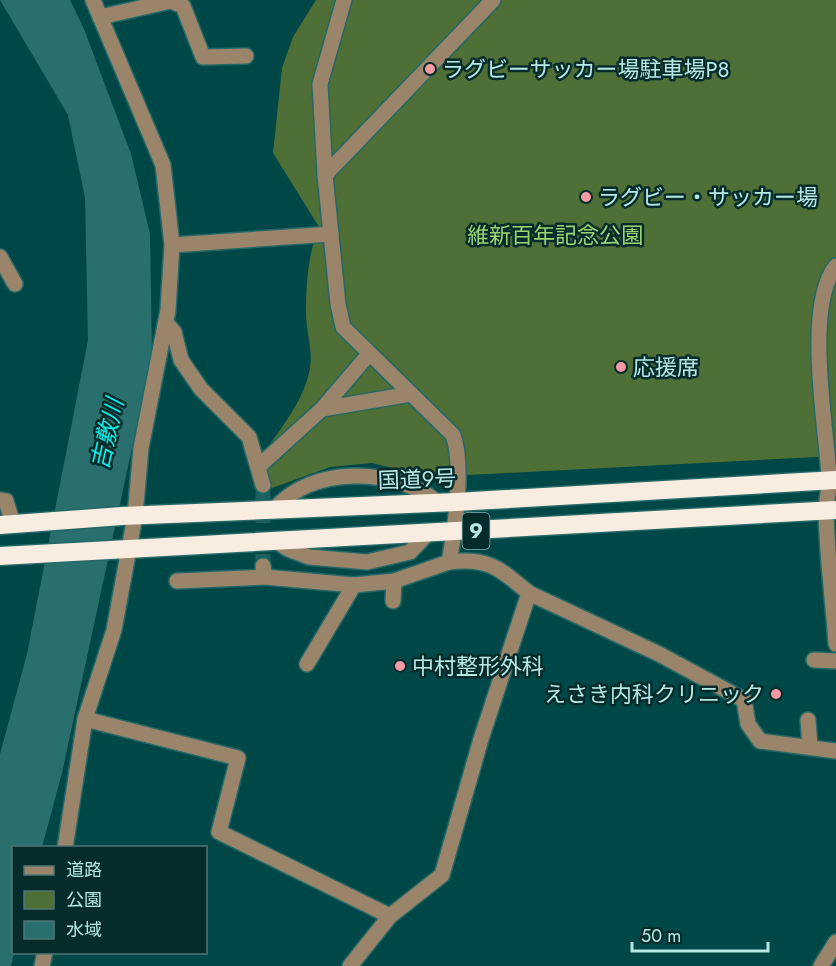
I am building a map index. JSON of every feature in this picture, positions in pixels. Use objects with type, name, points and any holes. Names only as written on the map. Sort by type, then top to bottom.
[{"type":"highway","name":"国道9号","points":[[7,524],[129,516],[456,502],[833,480]]},
{"type":"highway","name":"9","points":[[3,556],[831,510]]},
{"type":"street","points":[[64,846],[85,719],[114,630],[122,550],[166,323],[172,245],[163,165],[93,0]]},
{"type":"street","points":[[344,0],[320,84],[325,175],[343,327],[453,435],[458,449],[455,532],[449,562]]},
{"type":"street","points":[[325,175],[493,0]]},
{"type":"street","points":[[100,17],[171,1],[183,6],[203,57],[246,56]]},
{"type":"street","points":[[172,245],[331,234]]},
{"type":"street","points":[[0,257],[15,284]]},
{"type":"street","points":[[836,266],[824,290],[820,312],[819,349],[833,480],[831,510],[836,644]]},
{"type":"street","points":[[166,323],[174,332],[181,360],[201,389],[249,437],[263,485]]},
{"type":"street","points":[[258,467],[322,409],[369,354]]},
{"type":"street","points":[[322,409],[411,393]]},
{"type":"street","points":[[274,510],[283,498],[303,486],[336,478],[366,476],[424,491],[437,502]]},
{"type":"street","points":[[0,500],[6,501],[7,524]]},
{"type":"street","points":[[275,540],[288,549],[309,557],[367,562],[410,552],[427,534]]},
{"type":"street","points":[[177,581],[264,571],[354,585],[394,581],[449,562],[470,560],[500,568],[529,593],[659,654],[744,700],[748,724],[760,741],[836,751]]},
{"type":"street","points":[[393,601],[394,581]]},
{"type":"street","points":[[307,664],[354,585]]},
{"type":"street","points":[[350,966],[390,916],[442,875],[481,739],[529,593]]},
{"type":"street","points":[[814,660],[836,661]]},
{"type":"street","points":[[85,719],[238,758],[219,832],[390,916]]},
{"type":"street","points":[[808,720],[810,746]]},
{"type":"street","points":[[821,966],[836,942]]},
{"type":"green space","name":"維新百年記念公園","points":[[316,0],[836,0],[836,456],[429,477],[372,463],[330,467],[272,488],[259,451],[267,449],[286,421],[303,390],[310,368],[306,320],[307,280],[312,248],[319,227],[273,153],[282,68],[293,37]]},
{"type":"water","name":"吉敷川","points":[[0,0],[70,0],[84,29],[131,154],[150,234],[152,355],[62,773],[42,846],[12,846],[14,954],[11,966],[0,966],[0,754],[27,654],[88,340],[85,198],[68,115]]},
{"type":"tunnel","points":[[263,485],[263,566]]},
{"type":"place","name":"ラグビーサッカー場駐車場P8","points":[[430,69]]},
{"type":"place","name":"ラグビー・サッカー場","points":[[586,197]]},
{"type":"place","name":"応援席","points":[[621,367]]},
{"type":"place","name":"中村整形外科","points":[[400,666]]},
{"type":"place","name":"えさき内科クリニック","points":[[776,694]]}]
